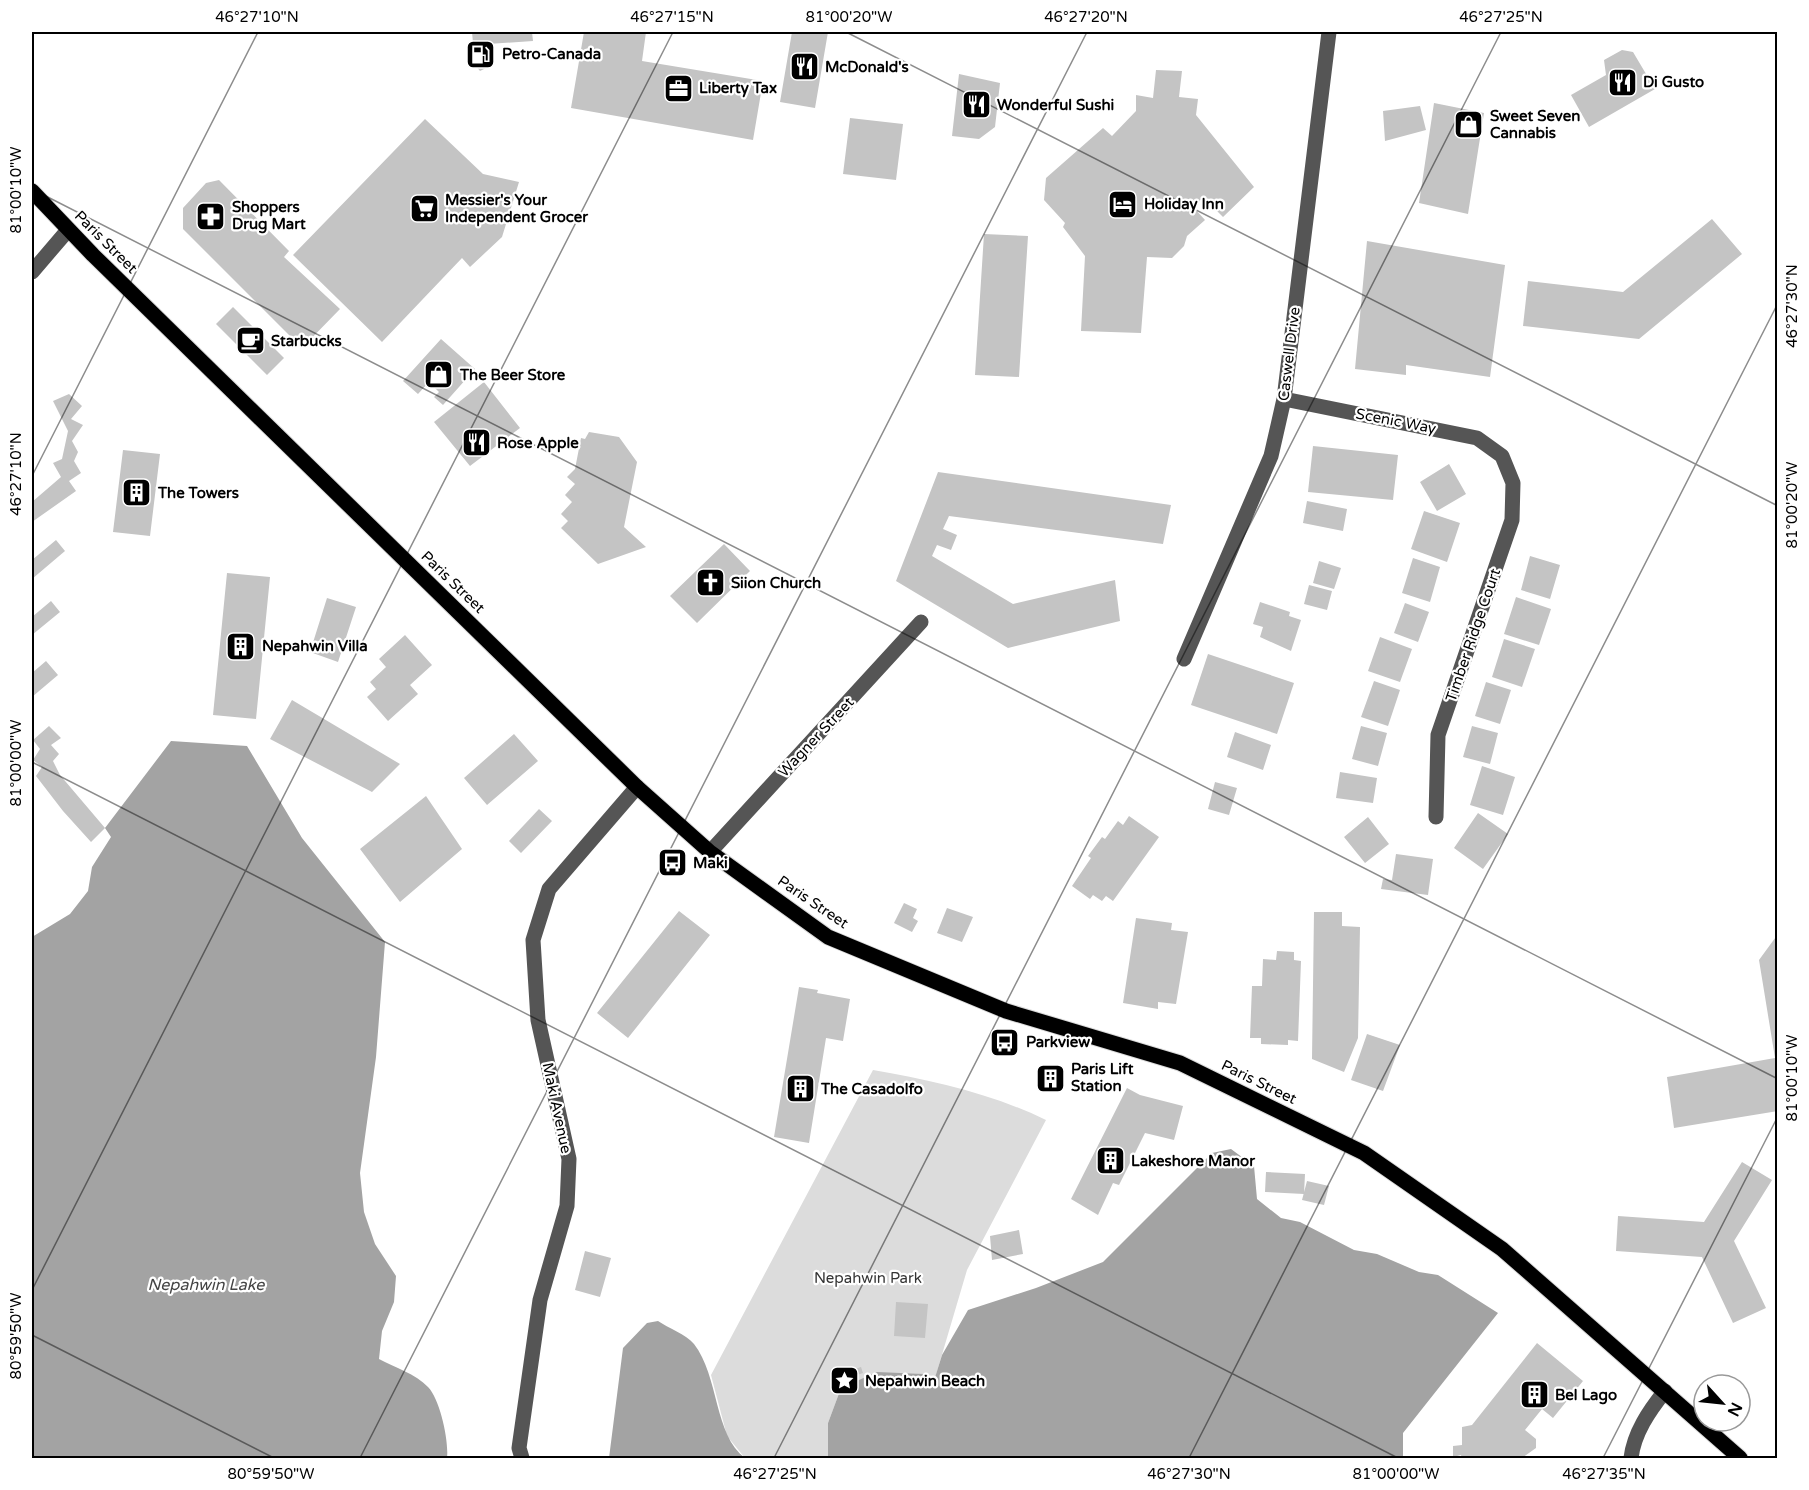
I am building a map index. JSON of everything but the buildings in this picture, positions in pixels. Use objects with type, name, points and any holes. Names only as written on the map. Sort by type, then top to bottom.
[{"type":"main road","name":"Paris Street","points":[[32,191],[68,230],[637,787],[710,852],[828,937],[1006,1011],[1180,1063],[1364,1153],[1502,1249],[1740,1458]]},
{"type":"street","name":"Caswell Drive","points":[[1184,659],[1271,456],[1284,399],[1329,32]]},
{"type":"street","points":[[32,272],[68,230]]},
{"type":"street","name":"Scenic Way","points":[[1284,399],[1477,438],[1502,456]]},
{"type":"street","name":"Timber Ridge Court","points":[[1436,817],[1438,735],[1512,520],[1513,483],[1502,456]]},
{"type":"street","name":"Wagner Street","points":[[710,852],[921,622]]},
{"type":"street","name":"Maki Avenue","points":[[522,1458],[519,1448],[540,1300],[567,1206],[569,1159],[538,1020],[533,940],[549,889],[637,787]]},
{"type":"street","points":[[1631,1458],[1633,1446],[1649,1411],[1665,1391]]},
{"type":"green space","name":"Nepahwin Park","points":[[873,1070],[917,1078],[983,1095],[1046,1120],[967,1270],[933,1385],[923,1374],[877,1373],[841,1388],[828,1423],[828,1458],[745,1458],[727,1436],[711,1375]]},
{"type":"water","name":"Nepahwin Lake","points":[[171,741],[247,746],[302,838],[385,942],[376,1057],[360,1173],[364,1212],[375,1244],[396,1276],[394,1302],[382,1331],[379,1359],[405,1371],[428,1387],[443,1421],[447,1441],[447,1458],[32,1458],[32,937],[70,914],[88,891],[92,867],[111,837],[105,828]]},
{"type":"water","points":[[1231,1149],[1254,1166],[1257,1199],[1281,1218],[1300,1222],[1354,1250],[1377,1254],[1419,1272],[1438,1275],[1498,1313],[1403,1433],[1403,1458],[828,1458],[828,1423],[841,1388],[877,1372],[924,1374],[933,1384],[942,1355],[968,1310],[1036,1288],[1103,1262],[1212,1153]]},
{"type":"water","points":[[658,1321],[682,1334],[694,1344],[708,1372],[727,1435],[745,1458],[609,1458],[623,1348],[647,1323]]},
{"type":"place","name":"Petro-Canada","points":[[481,54]]},
{"type":"place","name":"McDonald's","points":[[804,67]]},
{"type":"place","name":"Di Gusto","points":[[1622,82]]},
{"type":"place","name":"Liberty Tax","points":[[678,88]]},
{"type":"place","name":"Wonderful Sushi","points":[[976,105]]},
{"type":"place","name":"Sweet Seven Cannabis","points":[[1469,125]]},
{"type":"place","name":"Holiday Inn","points":[[1123,204]]},
{"type":"place","name":"Messier's Your Independent Grocer","points":[[424,209]]},
{"type":"place","name":"Shoppers Drug Mart","points":[[211,216]]},
{"type":"place","name":"Starbucks","points":[[250,341]]},
{"type":"place","name":"The Beer Store","points":[[439,375]]},
{"type":"place","name":"Rose Apple","points":[[476,443]]},
{"type":"place","name":"The Towers","points":[[137,493]]},
{"type":"place","name":"Siion Church","points":[[710,583]]},
{"type":"place","name":"Nepahwin Villa","points":[[241,646]]},
{"type":"place","name":"Maki","points":[[672,863]]},
{"type":"place","name":"Parkview","points":[[1005,1042]]},
{"type":"place","name":"Paris Lift Station","points":[[1050,1078]]},
{"type":"place","name":"The Casadolfo","points":[[800,1089]]},
{"type":"place","name":"Lakeshore Manor","points":[[1110,1161]]},
{"type":"place","name":"Nepahwin Beach","points":[[844,1381]]},
{"type":"place","name":"Bel Lago","points":[[1534,1395]]}]
